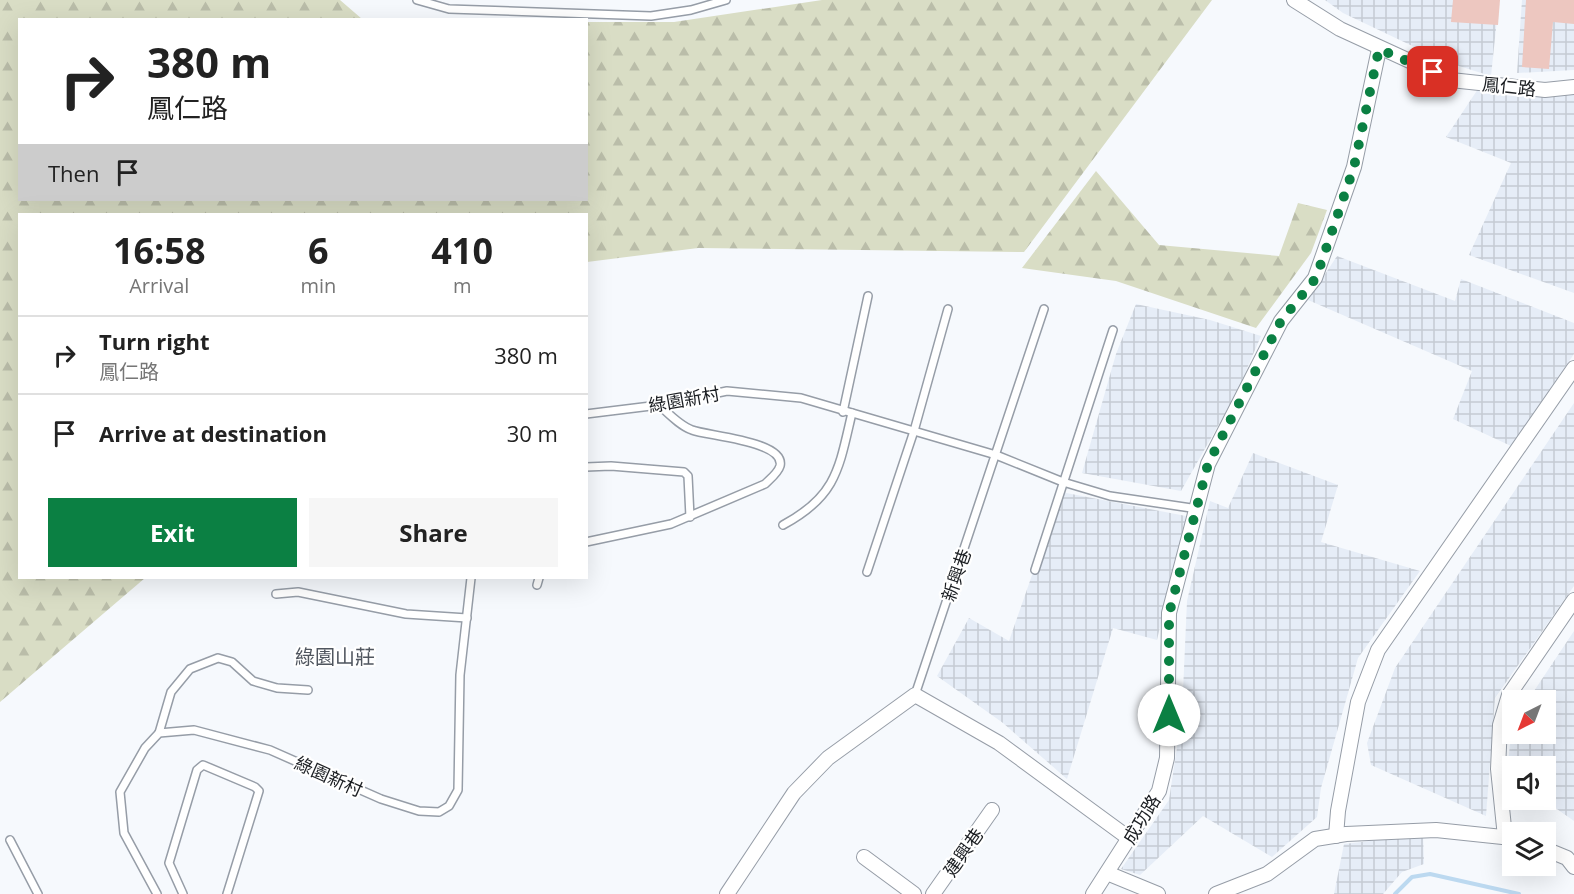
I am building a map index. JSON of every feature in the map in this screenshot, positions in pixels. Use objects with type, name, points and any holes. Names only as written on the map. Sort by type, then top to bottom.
[{"type":"street","name":"鳳仁路","points":[[1294,0],[1340,29],[1379,49],[1451,80],[1545,90],[1574,87]]},
{"type":"street","name":"成功路","points":[[1093,894],[1130,840],[1159,791],[1167,758],[1169,614],[1208,464],[1281,321],[1316,278],[1354,167],[1379,49]]},
{"type":"street","points":[[1336,836],[1338,811],[1358,702],[1378,650],[1574,368]]},
{"type":"street","points":[[1506,822],[1498,769],[1500,724],[1509,694],[1574,600]]},
{"type":"street","points":[[727,894],[794,794],[828,758],[915,695],[999,742],[1130,840]]},
{"type":"street","name":"建興巷","points":[[933,894],[992,810]]},
{"type":"street","points":[[1216,894],[1266,874],[1315,839],[1436,830],[1502,837]]},
{"type":"street","points":[[1556,854],[1567,858],[1573,864]]},
{"type":"street","points":[[864,857],[914,894]]},
{"type":"street","points":[[1107,873],[1158,894]]},
{"type":"lane","points":[[417,0],[449,9],[651,16],[726,0]]},
{"type":"lane","points":[[843,412],[868,296]]},
{"type":"lane","points":[[867,572],[915,431],[948,309]]},
{"type":"lane","name":"新興巷","points":[[915,695],[1044,309]]},
{"type":"lane","points":[[1035,570],[1113,330]]},
{"type":"lane","name":"綠園新村","points":[[588,414],[659,405],[727,391],[801,398],[915,431]]},
{"type":"lane","points":[[588,542],[671,524],[690,517],[765,484],[781,465],[779,456],[770,449],[745,441],[691,430],[659,405]]},
{"type":"lane","points":[[783,525],[817,504],[838,471],[852,413]]},
{"type":"lane","points":[[915,431],[996,455],[1063,483],[1110,496],[1198,509]]},
{"type":"lane","points":[[588,467],[611,466],[684,472],[688,476],[690,517]]},
{"type":"lane","name":"綠園新村","points":[[159,733],[194,730],[270,750],[381,799],[419,811],[439,812],[449,806],[458,790],[460,675],[471,579]]},
{"type":"lane","points":[[276,594],[298,592],[406,614],[467,618]]},
{"type":"lane","points":[[157,894],[124,833],[120,792],[145,748],[159,733],[171,692],[190,669],[218,658],[232,662],[253,681],[277,688],[308,690]]},
{"type":"lane","points":[[183,894],[169,863],[196,770],[203,765],[255,787],[259,791],[227,894]]},
{"type":"lane","points":[[10,840],[38,894]]},
{"type":"shaded area","points":[[1325,0],[1499,0],[1491,76],[1446,62],[1343,13]]},
{"type":"shaded area","points":[[1522,0],[1574,0],[1574,70],[1517,73]]},
{"type":"shaded area","points":[[1478,89],[1574,89],[1574,293],[1469,255],[1511,163],[1446,137]]},
{"type":"shaded area","points":[[1337,256],[1455,301],[1461,279],[1574,323],[1574,354],[1511,446],[1453,419],[1472,371],[1308,300]]},
{"type":"shaded area","points":[[1136,304],[1210,320],[1261,336],[1236,394],[1181,491],[1082,473],[1116,354]]},
{"type":"shaded area","points":[[1574,403],[1574,586],[1495,698],[1486,816],[1371,765],[1367,743],[1395,668]]},
{"type":"shaded area","points":[[1253,453],[1338,485],[1321,542],[1420,571],[1358,658],[1321,788],[1317,817],[1272,857],[1203,816],[1140,875],[1121,869],[1169,800],[1182,714],[1187,601],[1210,501],[1228,508]]},
{"type":"shaded area","points":[[1061,492],[1186,516],[1157,640],[1113,628],[1067,779],[1003,723],[937,676],[969,618],[1009,641]]},
{"type":"shaded area","points":[[1574,631],[1574,821],[1556,808],[1556,756],[1509,756],[1510,744],[1556,744],[1556,690],[1535,690]]},
{"type":"shaded area","points":[[1423,835],[1424,864],[1402,872],[1383,894],[1334,894],[1344,844]]},
{"type":"green space","points":[[0,0],[340,0],[361,18],[18,18],[18,201],[588,201],[588,22],[674,22],[822,0],[1212,0],[1024,252],[698,248],[588,262],[588,213],[18,213],[18,579],[144,579],[0,702]]},
{"type":"green space","points":[[1096,171],[1159,245],[1279,256],[1298,203],[1327,210],[1311,253],[1256,328],[1116,281],[1022,268]]},
{"type":"building","points":[[1453,0],[1500,0],[1498,25],[1451,22]]},
{"type":"building","points":[[1526,0],[1574,0],[1574,24],[1553,22],[1549,69],[1522,67]]},
{"type":"waterway","points":[[1395,894],[1412,877],[1430,874],[1519,894]]},
{"type":"district","name":"綠園山莊","points":[[335,656]]},
{"type":"route","points":[[1169,715],[1169,614],[1208,464],[1281,321],[1316,278],[1354,167],[1379,49],[1433,72]]}]
